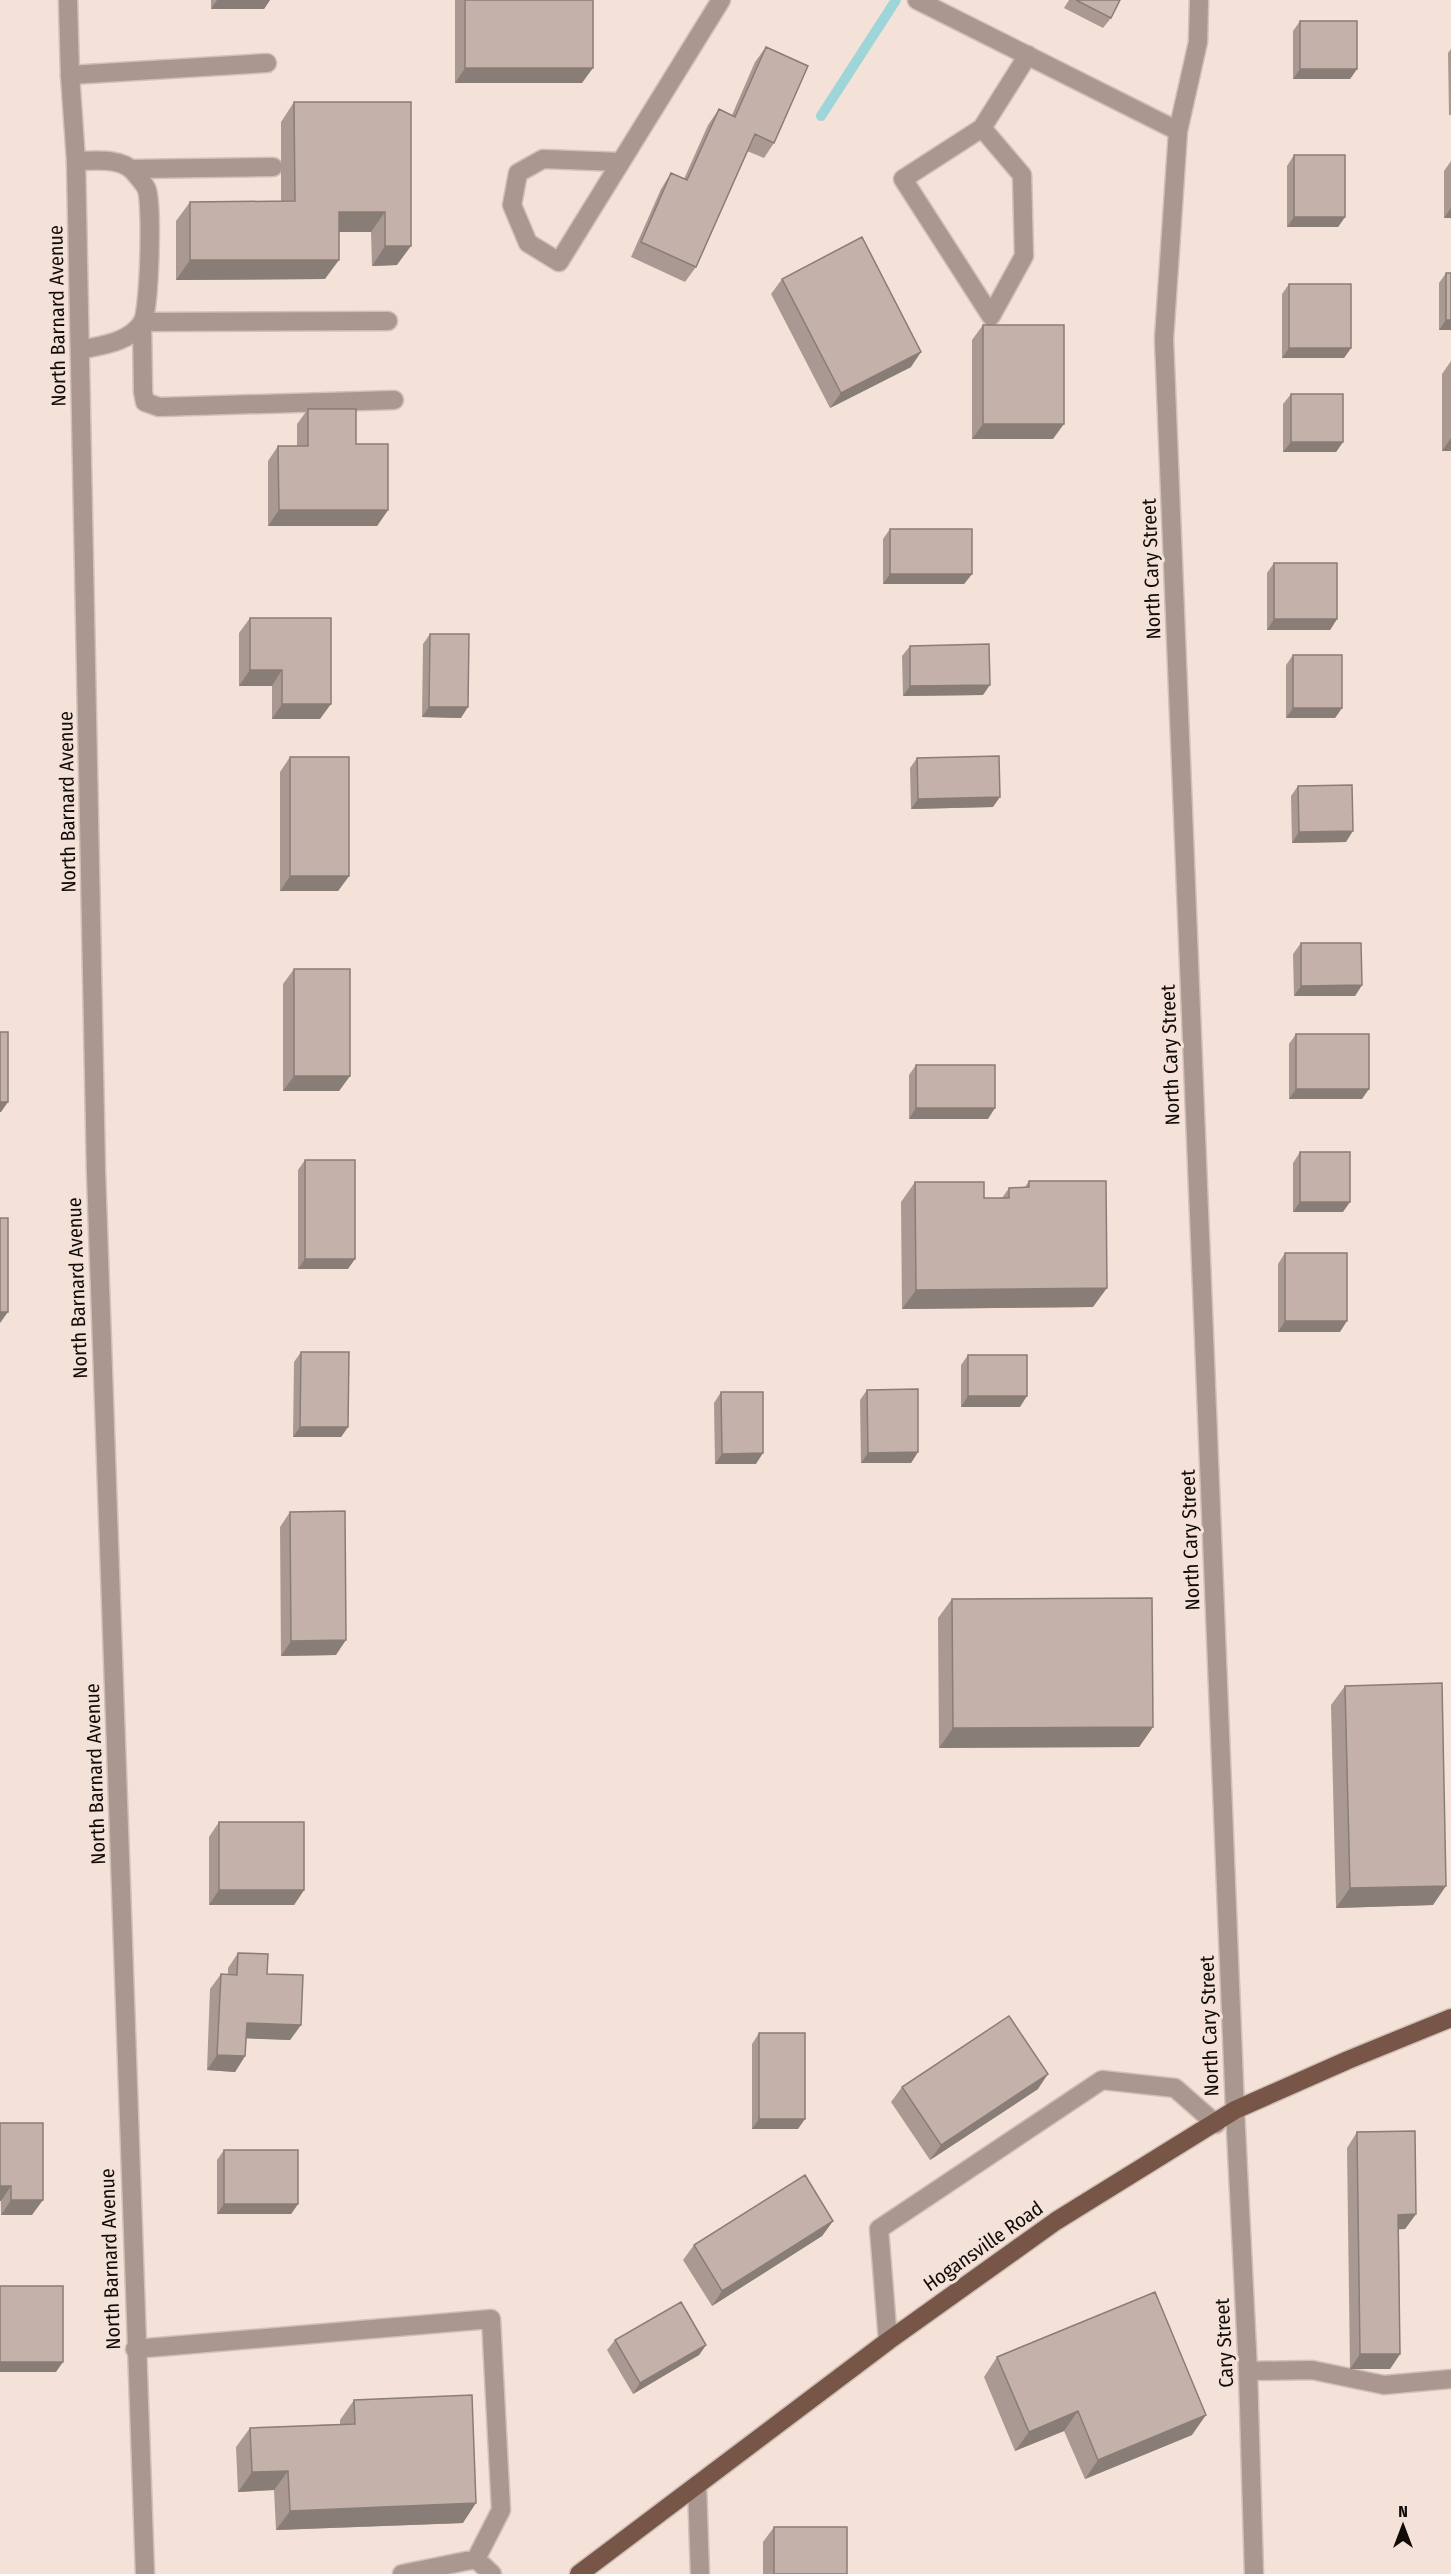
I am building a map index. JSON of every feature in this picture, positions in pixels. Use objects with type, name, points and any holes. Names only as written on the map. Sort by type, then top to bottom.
[{"type":"main road","name":"Hogansville Road","points":[[579,2574],[888,2341],[1056,2221],[1216,2124],[1235,2110],[1451,2018]]},
{"type":"street","name":"North Barnard Avenue","points":[[68,0],[76,161],[96,1172],[125,1963],[135,2349],[145,2574]]},
{"type":"street","points":[[620,162],[543,159],[518,173],[512,205],[528,243],[559,262],[721,0]]},
{"type":"street","points":[[917,0],[1179,131]]},
{"type":"street","name":"North Cary Street","points":[[1199,0],[1198,42],[1179,131],[1164,339],[1235,2110]]},
{"type":"street","points":[[982,128],[1022,175],[1024,256],[991,316],[903,179],[982,128],[1028,55]]},
{"type":"street","points":[[70,75],[267,63]]},
{"type":"street","points":[[76,161],[112,161],[132,169],[273,167]]},
{"type":"street","points":[[132,169],[147,189],[149,254],[147,294],[142,322],[145,402],[159,407],[394,400]]},
{"type":"street","points":[[80,350],[119,342],[142,322],[388,321]]},
{"type":"street","points":[[888,2341],[879,2229],[1102,2080],[1175,2088],[1216,2124]]},
{"type":"street","name":"Cary Street","points":[[1235,2110],[1248,2371],[1254,2574]]},
{"type":"street","points":[[135,2349],[491,2319],[501,2510],[476,2559]]},
{"type":"street","points":[[1248,2371],[1312,2370],[1384,2385],[1451,2379]]},
{"type":"street","points":[[697,2485],[700,2574]]},
{"type":"street","points":[[402,2574],[476,2559]]},
{"type":"street","points":[[476,2559],[492,2574]]},
{"type":"building","points":[[465,0],[593,0],[593,68],[465,68]]},
{"type":"building","points":[[1076,0],[1120,0],[1111,18]]},
{"type":"building","points":[[1300,21],[1357,21],[1357,69],[1300,69]]},
{"type":"building","points":[[766,47],[808,66],[774,143],[755,134],[696,267],[641,242],[671,173],[687,180],[719,109],[735,117]]},
{"type":"building","points":[[294,102],[411,102],[411,246],[385,246],[385,212],[339,212],[339,260],[190,260],[190,202],[295,201]]},
{"type":"building","points":[[1294,155],[1345,155],[1345,217],[1294,217]]},
{"type":"building","points":[[862,237],[921,352],[841,393],[782,279]]},
{"type":"building","points":[[1446,273],[1451,273],[1451,320],[1446,320]]},
{"type":"building","points":[[1289,284],[1351,284],[1351,348],[1289,348]]},
{"type":"building","points":[[983,325],[1064,325],[1064,424],[983,424]]},
{"type":"building","points":[[1291,394],[1343,394],[1343,442],[1291,442]]},
{"type":"building","points":[[308,409],[356,409],[356,444],[388,444],[388,510],[279,510],[278,446],[308,446]]},
{"type":"building","points":[[890,529],[972,529],[972,574],[890,574]]},
{"type":"building","points":[[1274,563],[1337,563],[1337,619],[1274,619]]},
{"type":"building","points":[[250,618],[331,618],[331,704],[282,704],[282,670],[250,670]]},
{"type":"building","points":[[430,634],[469,634],[468,707],[429,707]]},
{"type":"building","points":[[989,644],[990,685],[910,686],[910,646]]},
{"type":"building","points":[[1293,655],[1342,655],[1342,708],[1293,708]]},
{"type":"building","points":[[999,756],[1000,797],[918,799],[917,758]]},
{"type":"building","points":[[290,757],[349,757],[349,876],[290,876]]},
{"type":"building","points":[[1352,785],[1353,831],[1299,832],[1298,786]]},
{"type":"building","points":[[1301,943],[1361,943],[1362,985],[1301,986]]},
{"type":"building","points":[[294,969],[350,969],[350,1076],[294,1076]]},
{"type":"building","points":[[0,1032],[8,1032],[8,1102],[0,1102]]},
{"type":"building","points":[[1296,1034],[1369,1034],[1369,1089],[1296,1089]]},
{"type":"building","points":[[916,1065],[995,1065],[995,1108],[916,1108]]},
{"type":"building","points":[[1300,1152],[1350,1152],[1350,1202],[1300,1202]]},
{"type":"building","points":[[305,1160],[355,1160],[355,1259],[305,1259]]},
{"type":"building","points":[[1029,1181],[1106,1181],[1107,1288],[916,1290],[915,1182],[984,1182],[984,1198],[1009,1198],[1009,1188],[1029,1187]]},
{"type":"building","points":[[0,1218],[8,1218],[8,1312],[0,1312]]},
{"type":"building","points":[[1285,1253],[1347,1253],[1347,1321],[1285,1321]]},
{"type":"building","points":[[301,1352],[349,1352],[348,1427],[300,1427]]},
{"type":"building","points":[[968,1355],[1027,1355],[1027,1396],[968,1396]]},
{"type":"building","points":[[918,1389],[918,1452],[868,1453],[867,1390]]},
{"type":"building","points":[[721,1392],[763,1392],[763,1453],[722,1454]]},
{"type":"building","points":[[345,1511],[346,1640],[291,1641],[290,1512]]},
{"type":"building","points":[[1152,1598],[1153,1727],[953,1728],[952,1599]]},
{"type":"building","points":[[1442,1683],[1446,1886],[1350,1888],[1345,1686]]},
{"type":"building","points":[[219,1822],[304,1822],[304,1890],[219,1890]]},
{"type":"building","points":[[238,1953],[268,1954],[267,1974],[303,1975],[301,2025],[247,2023],[245,2056],[217,2055],[221,1974],[237,1975]]},
{"type":"building","points":[[1009,2016],[1048,2074],[941,2145],[902,2087]]},
{"type":"building","points":[[759,2033],[805,2033],[805,2119],[759,2119]]},
{"type":"building","points":[[0,2123],[43,2123],[43,2200],[11,2200],[11,2186],[0,2186]]},
{"type":"building","points":[[1415,2131],[1416,2214],[1398,2215],[1400,2354],[1360,2354],[1357,2132]]},
{"type":"building","points":[[224,2150],[298,2150],[298,2204],[224,2204]]},
{"type":"building","points":[[805,2175],[833,2221],[722,2291],[694,2245]]},
{"type":"building","points":[[0,2286],[63,2286],[63,2362],[0,2362]]},
{"type":"building","points":[[1155,2292],[1206,2415],[1098,2460],[1078,2411],[1029,2432],[997,2357]]},
{"type":"building","points":[[681,2302],[706,2345],[640,2383],[615,2340]]},
{"type":"building","points":[[472,2395],[476,2503],[290,2511],[288,2471],[252,2472],[250,2428],[355,2424],[354,2400]]},
{"type":"building","points":[[774,2527],[847,2527],[847,2574],[774,2574]]},
{"type":"waterway","points":[[821,116],[896,0]]}]
